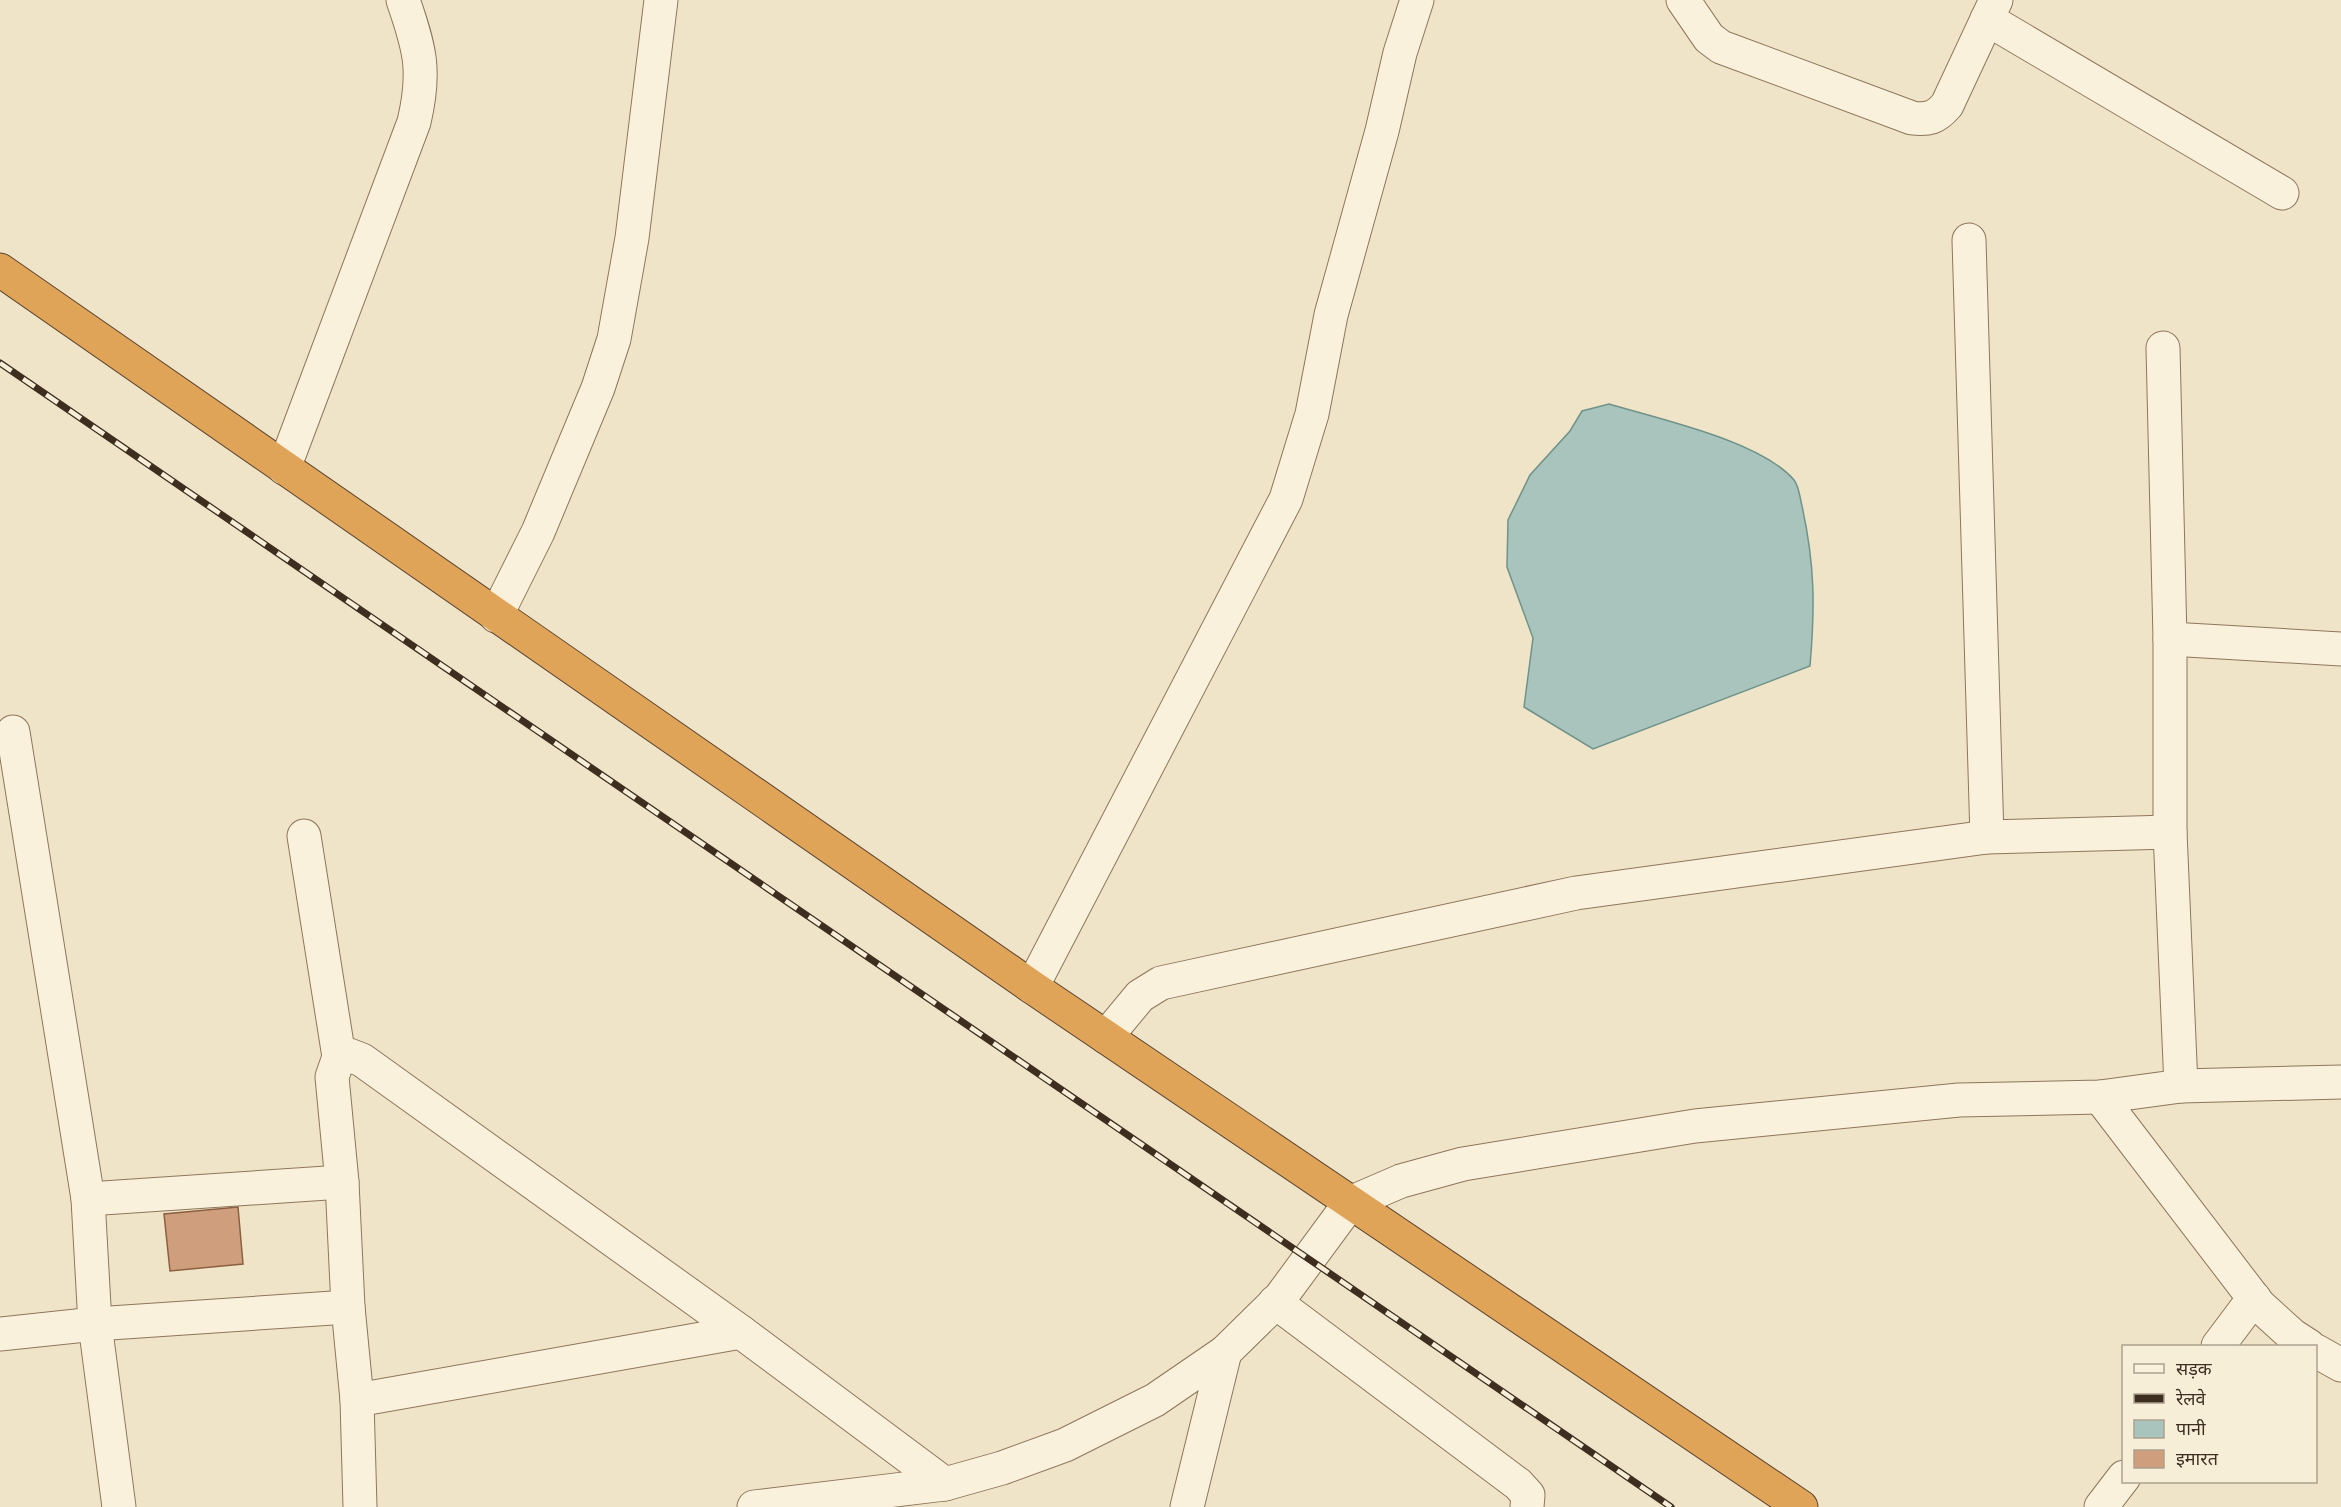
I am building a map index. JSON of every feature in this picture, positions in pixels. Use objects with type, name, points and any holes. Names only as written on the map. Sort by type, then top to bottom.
[{"type":"highway","points":[[0,270],[1032,987],[1801,1507]]},
{"type":"street","points":[[284,468],[414,122],[422,73],[419,52],[402,0]]},
{"type":"street","points":[[496,616],[538,532],[598,388],[614,339],[632,238],[661,0]]},
{"type":"street","points":[[1032,987],[1286,499],[1312,414],[1331,315],[1382,131],[1400,53],[1417,0]]},
{"type":"street","points":[[1683,0],[1709,38],[1721,47],[1922,119],[1933,118],[1947,105],[1992,9],[2282,193]]},
{"type":"street","points":[[1969,240],[1987,837]]},
{"type":"street","points":[[2163,348],[2170,639],[2170,832],[2181,1086]]},
{"type":"street","points":[[2170,639],[2341,649]]},
{"type":"street","points":[[13,732],[88,1200],[95,1324],[119,1507]]},
{"type":"street","points":[[1106,1037],[1140,996],[1161,983],[1576,893],[1987,837],[2170,832]]},
{"type":"street","points":[[304,836],[339,1057],[332,1077],[342,1182],[348,1307],[357,1400],[360,1507]]},
{"type":"street","points":[[339,1057],[349,1055],[362,1060],[741,1332],[945,1484]]},
{"type":"street","points":[[754,1507],[945,1484],[1002,1468],[1065,1445],[1155,1401],[1225,1352],[1275,1302],[1350,1203],[1401,1181],[1463,1164],[1695,1126],[1959,1100],[2100,1097],[2181,1086],[2341,1082]]},
{"type":"street","points":[[2100,1097],[2254,1298],[2292,1335],[2306,1345]]},
{"type":"street","points":[[88,1200],[342,1182]]},
{"type":"street","points":[[2219,1345],[2254,1298]]},
{"type":"street","points":[[1275,1302],[1518,1484],[1528,1495],[1527,1507]]},
{"type":"street","points":[[0,1334],[95,1324],[348,1307]]},
{"type":"street","points":[[357,1400],[741,1332]]},
{"type":"street","points":[[1187,1507],[1225,1352]]},
{"type":"street","points":[[2317,1352],[2341,1365]]},
{"type":"street","points":[[2101,1507],[2122,1480]]},
{"type":"water","points":[[1609,404],[1681,424],[1734,443],[1779,466],[1794,480],[1799,492],[1809,548],[1813,586],[1813,624],[1810,666],[1593,749],[1524,707],[1533,638],[1507,567],[1508,520],[1530,475],[1570,431],[1582,411]]},
{"type":"building","points":[[238,1207],[243,1264],[170,1271],[164,1214]]},
{"type":"railway","points":[[0,363],[1671,1507]]}]
